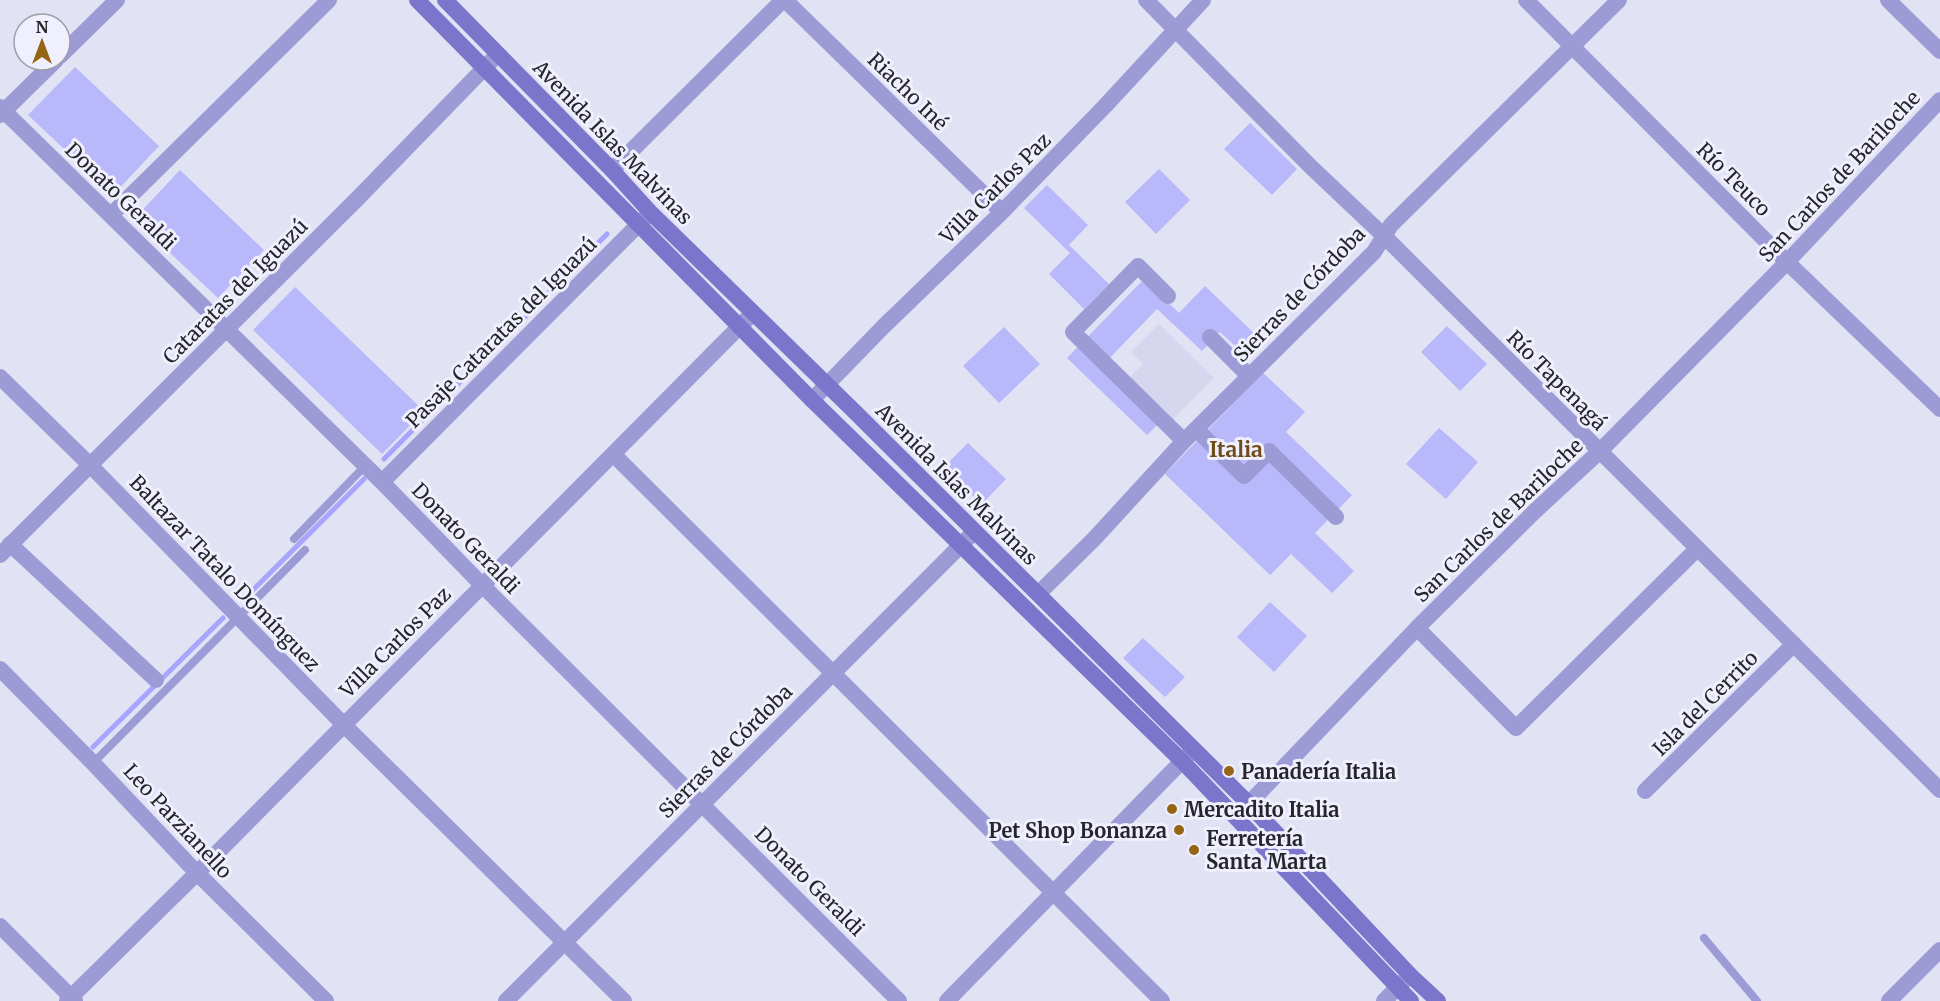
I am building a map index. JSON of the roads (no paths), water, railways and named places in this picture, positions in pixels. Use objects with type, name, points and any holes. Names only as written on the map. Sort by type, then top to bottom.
[{"type":"main road","name":"Avenida Islas Malvinas","points":[[417,0],[812,400],[1182,761],[1411,1001]]},
{"type":"main road","name":"Avenida Islas Malvinas","points":[[445,0],[612,170],[651,213],[1248,803],[1410,975],[1438,1001]]},
{"type":"street","points":[[72,44],[117,0]]},
{"type":"street","points":[[111,215],[329,0]]},
{"type":"street","points":[[612,170],[784,0]]},
{"type":"street","name":"Riacho Iné","points":[[784,0],[1002,212]]},
{"type":"street","name":"Río Tapenagá","points":[[1146,0],[1311,167],[1384,236],[1940,790]]},
{"type":"street","name":"Villa Carlos Paz","points":[[812,400],[883,327],[1002,212],[1105,106],[1203,0]]},
{"type":"street","name":"Río Teuco","points":[[1526,0],[1787,262],[1940,409]]},
{"type":"street","name":"Sierras de Córdoba","points":[[1038,594],[1094,539],[1184,441],[1374,252],[1391,225],[1619,0]]},
{"type":"street","points":[[1888,0],[1940,51]]},
{"type":"street","name":"Cataratas del Iguazú","points":[[5,549],[226,330],[497,55]]},
{"type":"street","points":[[1,111],[43,72]]},
{"type":"street","name":"San Carlos de Bariloche","points":[[1236,817],[1417,628],[1534,512],[1599,452],[1787,262],[1940,100]]},
{"type":"street","name":"Donato Geraldi","points":[[1,111],[111,215],[382,482],[482,585],[899,1001]]},
{"type":"street","name":"Pasaje Cataratas del Iguazú","points":[[382,482],[651,213]]},
{"type":"street","points":[[1168,296],[1138,266],[1073,332],[1184,441]]},
{"type":"street","name":"Villa Carlos Paz","points":[[71,1000],[753,313]]},
{"type":"street","points":[[1210,337],[1249,376]]},
{"type":"street","name":"Baltazar Tatalo Domínguez","points":[[0,378],[90,465],[343,724],[624,1001]]},
{"type":"street","points":[[1196,429],[1244,476],[1269,451],[1336,517]]},
{"type":"street","points":[[613,454],[1162,1001]]},
{"type":"street","name":"Sierras de Córdoba","points":[[506,1001],[974,532]]},
{"type":"street","points":[[5,549],[156,680]]},
{"type":"street","points":[[1417,628],[1516,728],[1697,549]]},
{"type":"street","name":"Isla del Cerrito","points":[[1645,791],[1794,644]]},
{"type":"street","name":"Leo Parzianello","points":[[0,669],[93,763],[196,873],[326,1001]]},
{"type":"street","points":[[947,1001],[1194,749]]},
{"type":"street","points":[[0,926],[71,1000]]},
{"type":"street","points":[[1889,1001],[1940,950]]},
{"type":"street","points":[[1384,1001],[1410,975]]},
{"type":"lane","points":[[294,539],[365,466]]},
{"type":"lane","points":[[93,763],[305,550]]},
{"type":"lane","points":[[1704,938],[1757,1001]]},
{"type":"waterway","points":[[497,345],[607,234]]},
{"type":"waterway","points":[[384,459],[484,358]]},
{"type":"waterway","points":[[244,599],[364,479]]},
{"type":"waterway","points":[[93,747],[223,618]]},
{"type":"place","name":"Panadería Italia","points":[[1229,771]]},
{"type":"place","name":"Mercadito Italia","points":[[1172,809]]},
{"type":"place","name":"Pet Shop Bonanza","points":[[1179,830]]},
{"type":"place","name":"Ferretería Santa Marta","points":[[1194,850]]},
{"type":"district","name":"Italia","points":[[1236,449]]}]
